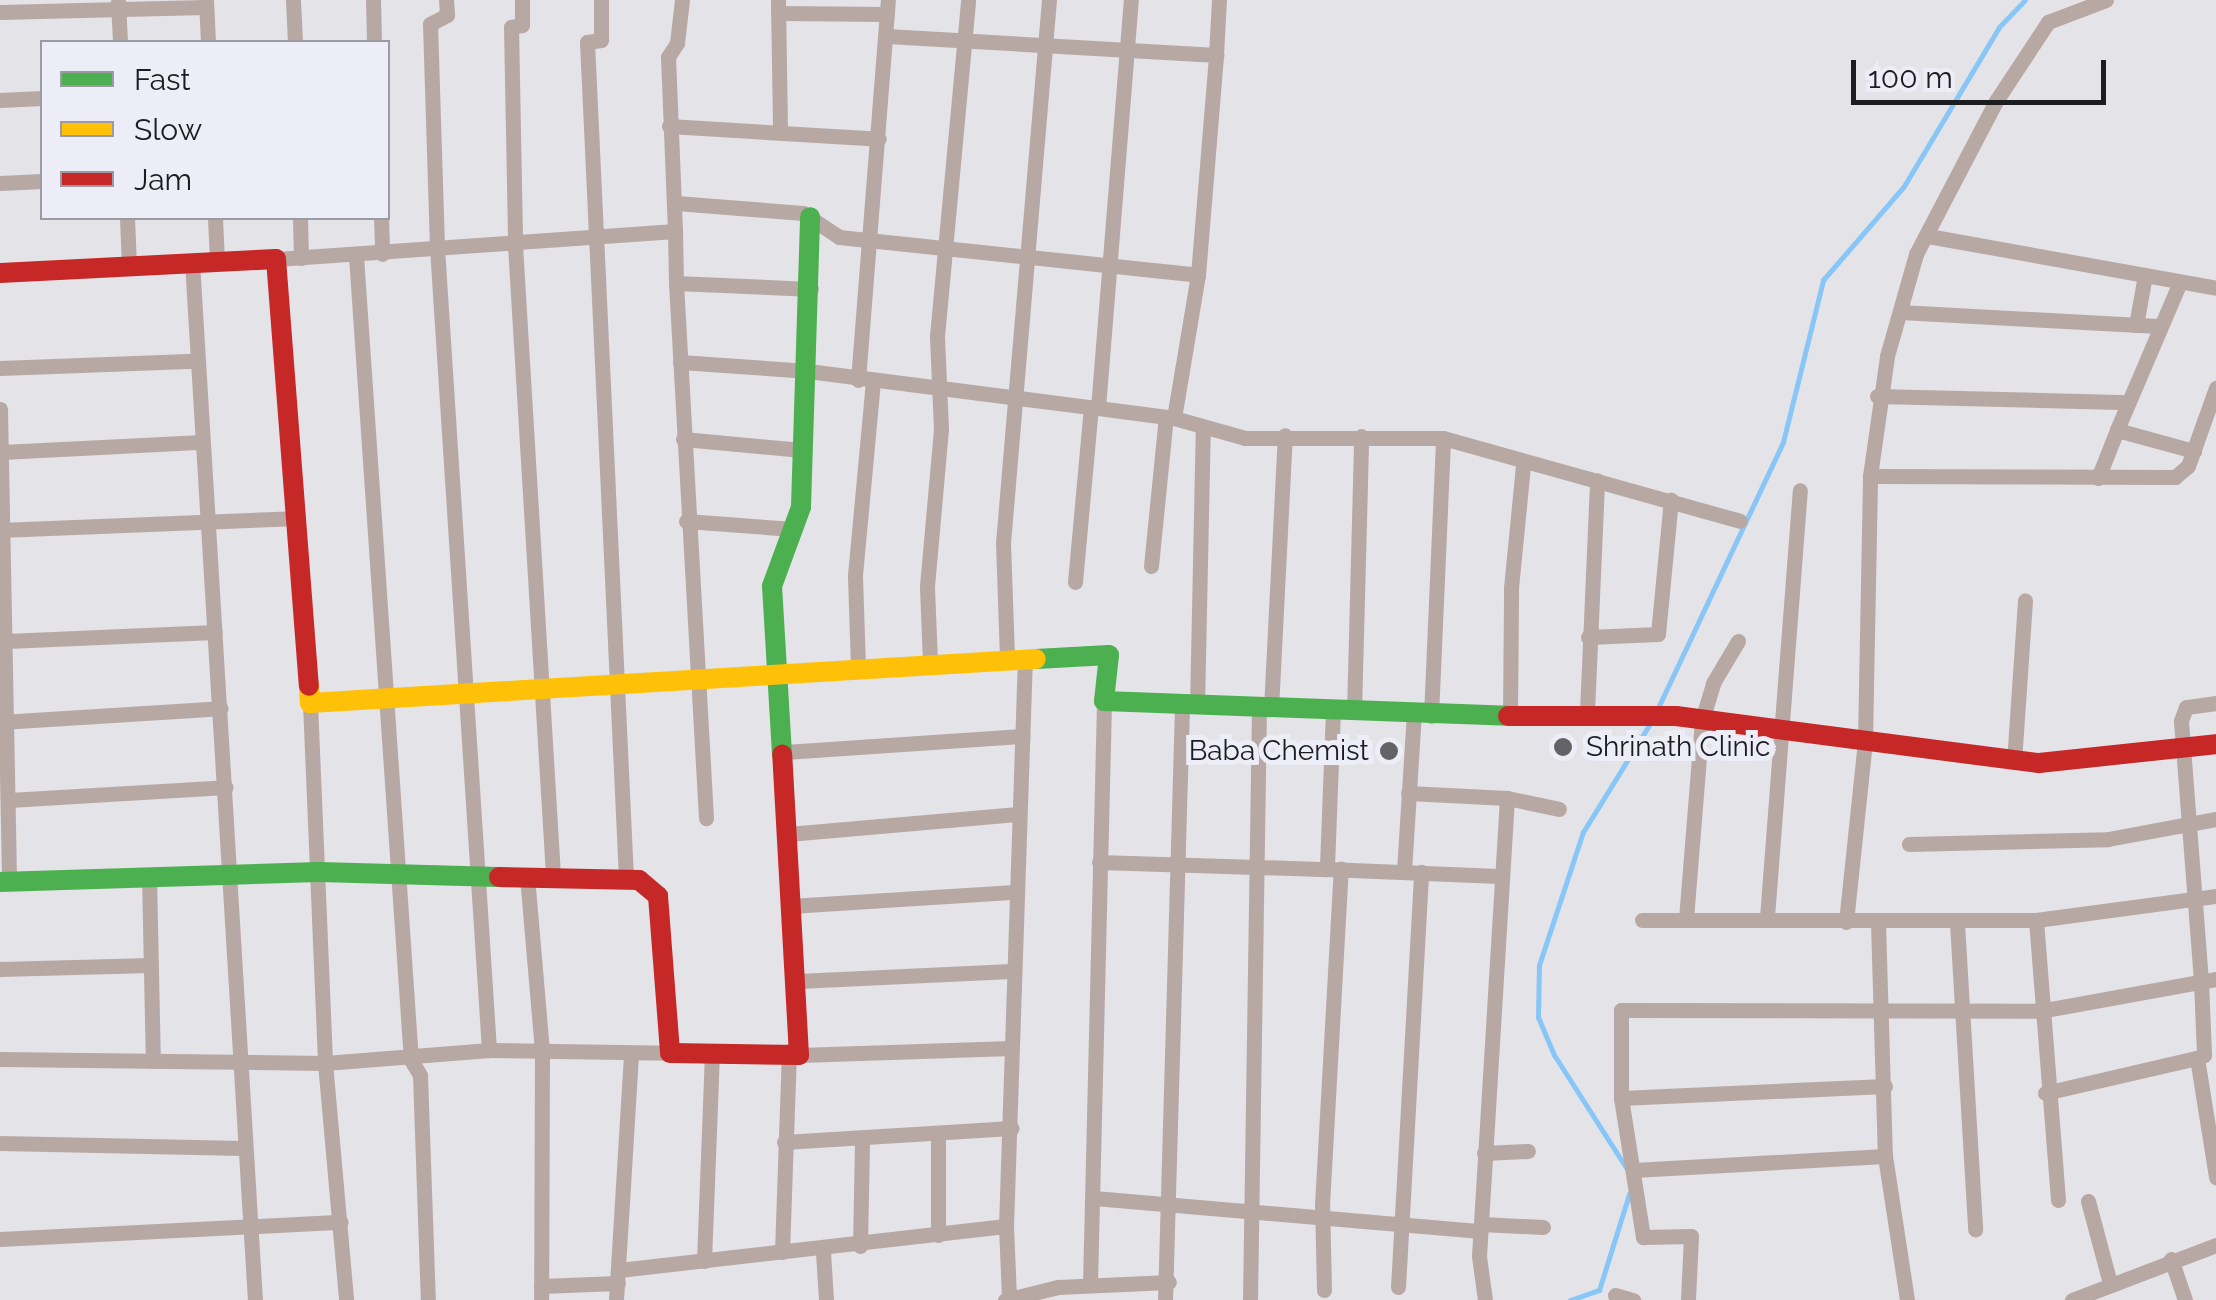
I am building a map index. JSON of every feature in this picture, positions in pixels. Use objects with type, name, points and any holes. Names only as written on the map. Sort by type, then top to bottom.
[{"type":"street","points":[[293,0],[294,40]]},
{"type":"street","points":[[372,0],[374,40]]},
{"type":"street","points":[[446,0],[447,15],[430,24],[438,248],[489,1050]]},
{"type":"street","points":[[522,0],[522,26],[510,27],[515,244],[553,876]]},
{"type":"street","points":[[601,0],[600,40],[587,42],[626,880]]},
{"type":"street","points":[[682,0],[677,44],[668,57],[670,126],[686,521],[706,818]]},
{"type":"street","points":[[930,662],[927,586],[940,392],[937,336],[950,246],[968,0]]},
{"type":"street","points":[[1049,0],[1003,544],[1022,736],[1011,971],[1007,1300],[1090,1284],[1169,1282]]},
{"type":"street","points":[[1075,582],[1132,0]]},
{"type":"street","points":[[1151,566],[1170,418],[1198,275],[1220,0]]},
{"type":"street","points":[[1846,922],[1865,740],[1870,476],[1877,396],[1916,254],[1996,100],[2048,22],[2106,0]]},
{"type":"street","points":[[0,12],[206,4],[208,40]]},
{"type":"street","points":[[118,5],[120,40]]},
{"type":"street","points":[[780,132],[778,6],[888,7],[855,575],[858,666]]},
{"type":"street","points":[[888,36],[1216,55]]},
{"type":"street","points":[[0,100],[40,98]]},
{"type":"street","points":[[670,126],[878,139]]},
{"type":"street","points":[[0,184],[40,181]]},
{"type":"street","points":[[676,203],[810,217],[828,233],[872,240],[1198,275]]},
{"type":"street","points":[[782,1252],[784,1142],[798,981],[790,906],[785,752],[772,586],[801,507],[811,289],[810,217]]},
{"type":"street","points":[[127,220],[129,266]]},
{"type":"street","points":[[214,220],[217,260]]},
{"type":"street","points":[[300,220],[301,258]]},
{"type":"street","points":[[381,220],[382,254]]},
{"type":"street","points":[[0,273],[356,256],[675,231]]},
{"type":"street","points":[[1928,236],[2216,288]]},
{"type":"street","points":[[356,256],[412,1060],[420,1075],[428,1300]]},
{"type":"street","points":[[276,259],[310,703],[325,1063],[346,1300]]},
{"type":"street","points":[[192,262],[205,522],[226,787],[237,1062],[255,1300]]},
{"type":"street","points":[[2136,325],[2145,275]]},
{"type":"street","points":[[2098,478],[2180,282]]},
{"type":"street","points":[[676,283],[811,289]]},
{"type":"street","points":[[1900,312],[2159,326]]},
{"type":"street","points":[[0,368],[195,361]]},
{"type":"street","points":[[680,362],[808,370],[940,392],[1094,407],[1170,418],[1245,438],[1442,438],[1523,464],[1597,480],[1740,521]]},
{"type":"street","points":[[1870,476],[2175,477],[2194,451],[2216,388]]},
{"type":"street","points":[[1877,396],[2128,402]]},
{"type":"street","points":[[0,409],[7,641],[4,721],[9,800],[5,882],[319,872],[553,876],[648,882],[658,896],[670,1053]]},
{"type":"street","points":[[1165,1300],[1169,1282],[1176,861],[1189,706],[1203,429]]},
{"type":"street","points":[[2117,430],[2194,451]]},
{"type":"street","points":[[1250,1300],[1253,867],[1285,435]]},
{"type":"street","points":[[1324,1290],[1322,1216],[1334,869],[1361,436]]},
{"type":"street","points":[[1398,1287],[1405,1224],[1412,872],[1408,793],[1423,715],[1442,438]]},
{"type":"street","points":[[683,439],[801,450]]},
{"type":"street","points":[[2,452],[202,442]]},
{"type":"street","points":[[1510,714],[1512,588],[1523,464]]},
{"type":"street","points":[[1587,712],[1597,480]]},
{"type":"street","points":[[1767,917],[1778,731],[1788,682],[1800,490]]},
{"type":"street","points":[[1588,636],[1658,634],[1671,500]]},
{"type":"street","points":[[2,530],[294,518]]},
{"type":"street","points":[[686,521],[793,529]]},
{"type":"street","points":[[2014,762],[2025,600]]},
{"type":"street","points":[[7,641],[215,632]]},
{"type":"street","points":[[1686,919],[1702,720],[1713,683],[1738,641]]},
{"type":"street","points":[[310,703],[858,666],[1109,655],[1099,862],[1090,1284]]},
{"type":"street","points":[[1104,701],[1423,715],[1587,712],[1676,716],[2014,762],[2062,763],[2216,744]]},
{"type":"street","points":[[2216,703],[2186,707],[2182,747],[2187,822],[2208,980],[2206,1055],[2216,1177]]},
{"type":"street","points":[[4,721],[221,708]]},
{"type":"street","points":[[785,752],[1022,736]]},
{"type":"street","points":[[9,800],[226,787]]},
{"type":"street","points":[[1408,793],[1506,798],[1559,810]]},
{"type":"street","points":[[1482,1294],[1484,1153],[1506,798]]},
{"type":"street","points":[[788,834],[1018,814]]},
{"type":"street","points":[[1909,844],[2108,839],[2216,819]]},
{"type":"street","points":[[1099,862],[1176,861],[1499,876]]},
{"type":"street","points":[[148,876],[153,1061]]},
{"type":"street","points":[[527,876],[542,1051],[541,1293],[618,1284],[704,1261],[782,1252],[823,1252],[1006,1226]]},
{"type":"street","points":[[790,906],[1015,892]]},
{"type":"street","points":[[1642,920],[1767,917],[1878,924],[2036,920],[2216,896]]},
{"type":"street","points":[[2036,920],[2045,1093],[2058,1200]]},
{"type":"street","points":[[1957,923],[1959,1009],[1976,1228]]},
{"type":"street","points":[[1878,924],[1885,1156],[1907,1300]]},
{"type":"street","points":[[0,969],[150,965]]},
{"type":"street","points":[[798,981],[1011,971]]},
{"type":"street","points":[[1688,1300],[1691,1236],[1643,1237],[1621,1098],[1621,1010],[2040,1012],[2208,980]]},
{"type":"street","points":[[0,1058],[325,1063],[412,1060],[489,1050],[794,1053],[1012,1048]]},
{"type":"street","points":[[618,1284],[631,1052]]},
{"type":"street","points":[[704,1261],[712,1052]]},
{"type":"street","points":[[2045,1093],[2206,1055]]},
{"type":"street","points":[[1621,1098],[1884,1086]]},
{"type":"street","points":[[784,1142],[1012,1128]]},
{"type":"street","points":[[938,1133],[938,1235]]},
{"type":"street","points":[[860,1246],[862,1138]]},
{"type":"street","points":[[0,1143],[243,1148]]},
{"type":"street","points":[[1484,1153],[1528,1151]]},
{"type":"street","points":[[1634,1170],[1885,1156]]},
{"type":"street","points":[[1094,1198],[1405,1224],[1544,1227]]},
{"type":"street","points":[[2088,1200],[2106,1290]]},
{"type":"street","points":[[0,1240],[341,1222]]},
{"type":"street","points":[[2072,1300],[2216,1245]]},
{"type":"street","points":[[823,1252],[826,1300]]},
{"type":"street","points":[[2171,1259],[2185,1300]]},
{"type":"street","points":[[1615,1295],[1633,1300]]},
{"type":"waterway","points":[[1656,712],[1783,442],[1823,280],[1904,186],[1999,27],[2025,0]]},
{"type":"waterway","points":[[1627,1169],[1554,1055],[1538,1017],[1539,965],[1583,832],[1651,722]]},
{"type":"waterway","points":[[1570,1300],[1599,1290],[1629,1194]]},
{"type":"traffic: fast","points":[[782,754],[772,586],[801,507],[810,217]]},
{"type":"traffic: fast","points":[[1036,659],[1109,655],[1104,701],[1508,716]]},
{"type":"traffic: fast","points":[[0,882],[319,872],[499,877]]},
{"type":"traffic: slow","points":[[309,686],[310,703],[1036,659]]},
{"type":"traffic: jam","points":[[0,273],[276,259],[309,686]]},
{"type":"traffic: jam","points":[[1508,716],[1676,716],[2039,763],[2216,744]]},
{"type":"traffic: jam","points":[[499,877],[639,880],[658,896],[670,1053],[799,1055],[782,754]]},
{"type":"place","name":"Shrinath Clinic","points":[[1563,747]]},
{"type":"place","name":"Baba Chemist","points":[[1389,751]]}]
